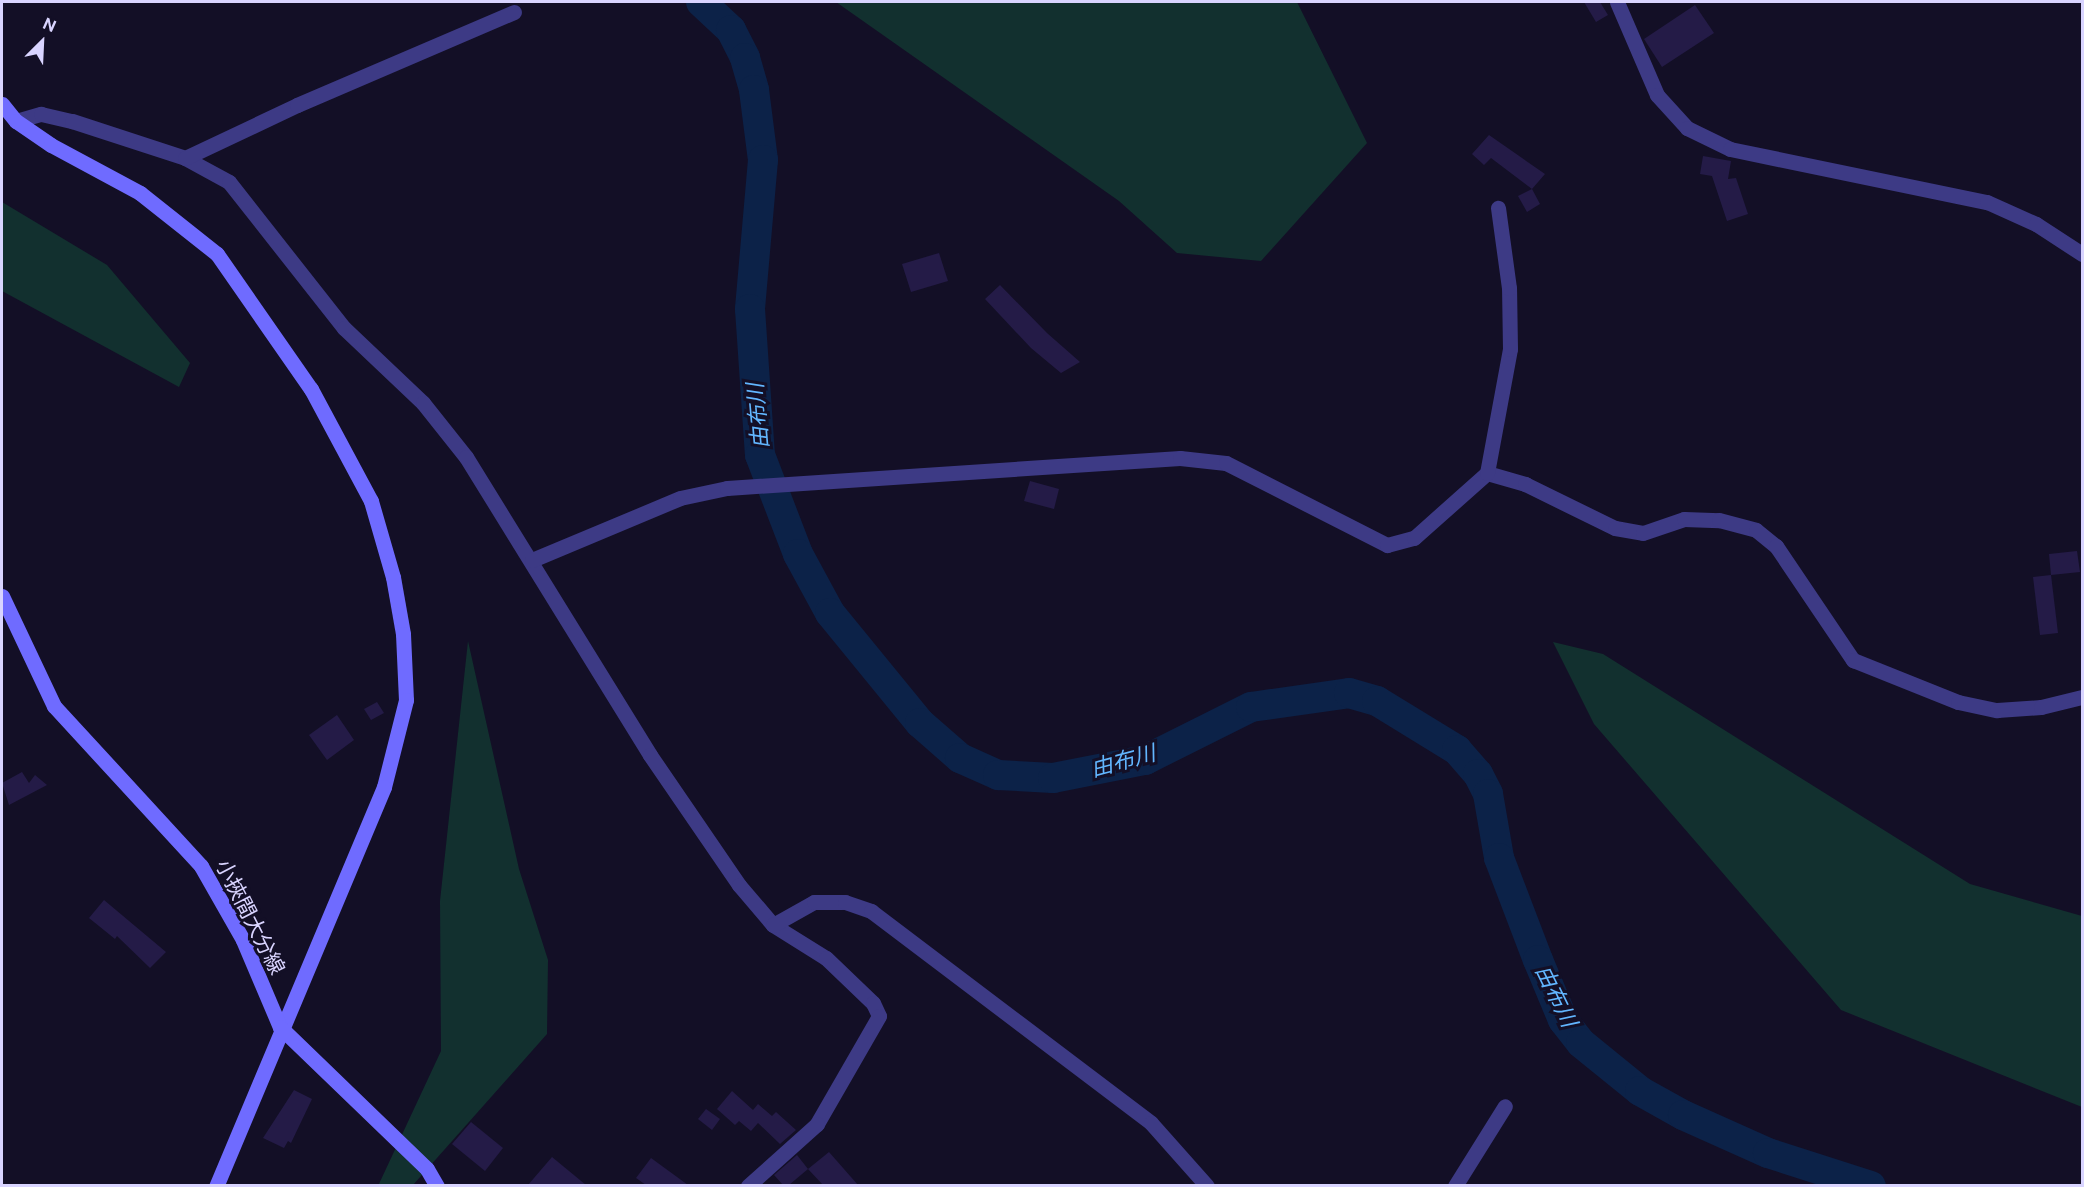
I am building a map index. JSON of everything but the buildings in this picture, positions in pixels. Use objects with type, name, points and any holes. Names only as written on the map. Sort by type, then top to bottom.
[{"type":"street","points":[[1617,2],[1657,95],[1687,128],[1730,149],[1987,202],[2036,224],[2082,254]]},
{"type":"street","points":[[184,158],[297,105],[514,12]]},
{"type":"street","points":[[2,104],[16,121],[51,145],[140,193],[217,254],[311,389],[370,501],[393,577],[404,634],[406,699],[397,743],[384,787],[347,880],[280,1026],[216,1185]]},
{"type":"street","points":[[16,121],[41,114],[184,158],[229,182],[344,328],[423,403],[466,457],[532,560],[540,581],[650,755],[739,885],[773,925],[826,958],[873,1003],[879,1016],[817,1124],[748,1185]]},
{"type":"street","points":[[532,560],[680,498],[727,488],[1180,458],[1226,463],[1387,545],[1414,538],[1487,473],[1510,349],[1509,288],[1498,208]]},
{"type":"street","points":[[1487,473],[1525,484],[1615,528],[1642,533],[1684,519],[1719,520],[1756,530],[1776,546],[1853,660],[1958,702],[1997,710],[2041,707],[2082,697]]},
{"type":"street","name":"小挾間大分線","points":[[2,596],[54,706],[201,866],[243,940],[280,1026],[419,1161],[438,1185]]},
{"type":"street","points":[[773,925],[814,902],[845,902],[871,910],[1151,1123],[1207,1185]]},
{"type":"street","points":[[1455,1185],[1504,1106]]},
{"type":"green space","points":[[836,2],[1297,2],[1367,143],[1261,261],[1177,253],[1119,201]]},
{"type":"green space","points":[[2,202],[107,265],[190,363],[179,387],[2,291]]},
{"type":"green space","points":[[468,641],[519,869],[548,960],[547,1034],[413,1185],[378,1186],[441,1051],[440,901]]},
{"type":"green space","points":[[1553,642],[1603,654],[1970,884],[2082,916],[2082,1107],[1841,1010],[1594,724]]},
{"type":"waterway","name":"由布川","points":[[701,2],[731,30],[745,58],[754,90],[763,160],[750,309],[760,455],[798,554],[830,613],[920,723],[960,758],[998,775],[1053,778],[1145,760],[1251,707],[1349,693],[1377,701],[1457,750],[1478,774],[1488,794],[1499,858],[1538,960],[1563,1020],[1581,1043],[1640,1091],[1683,1115],[1768,1153],[1871,1186]]}]
